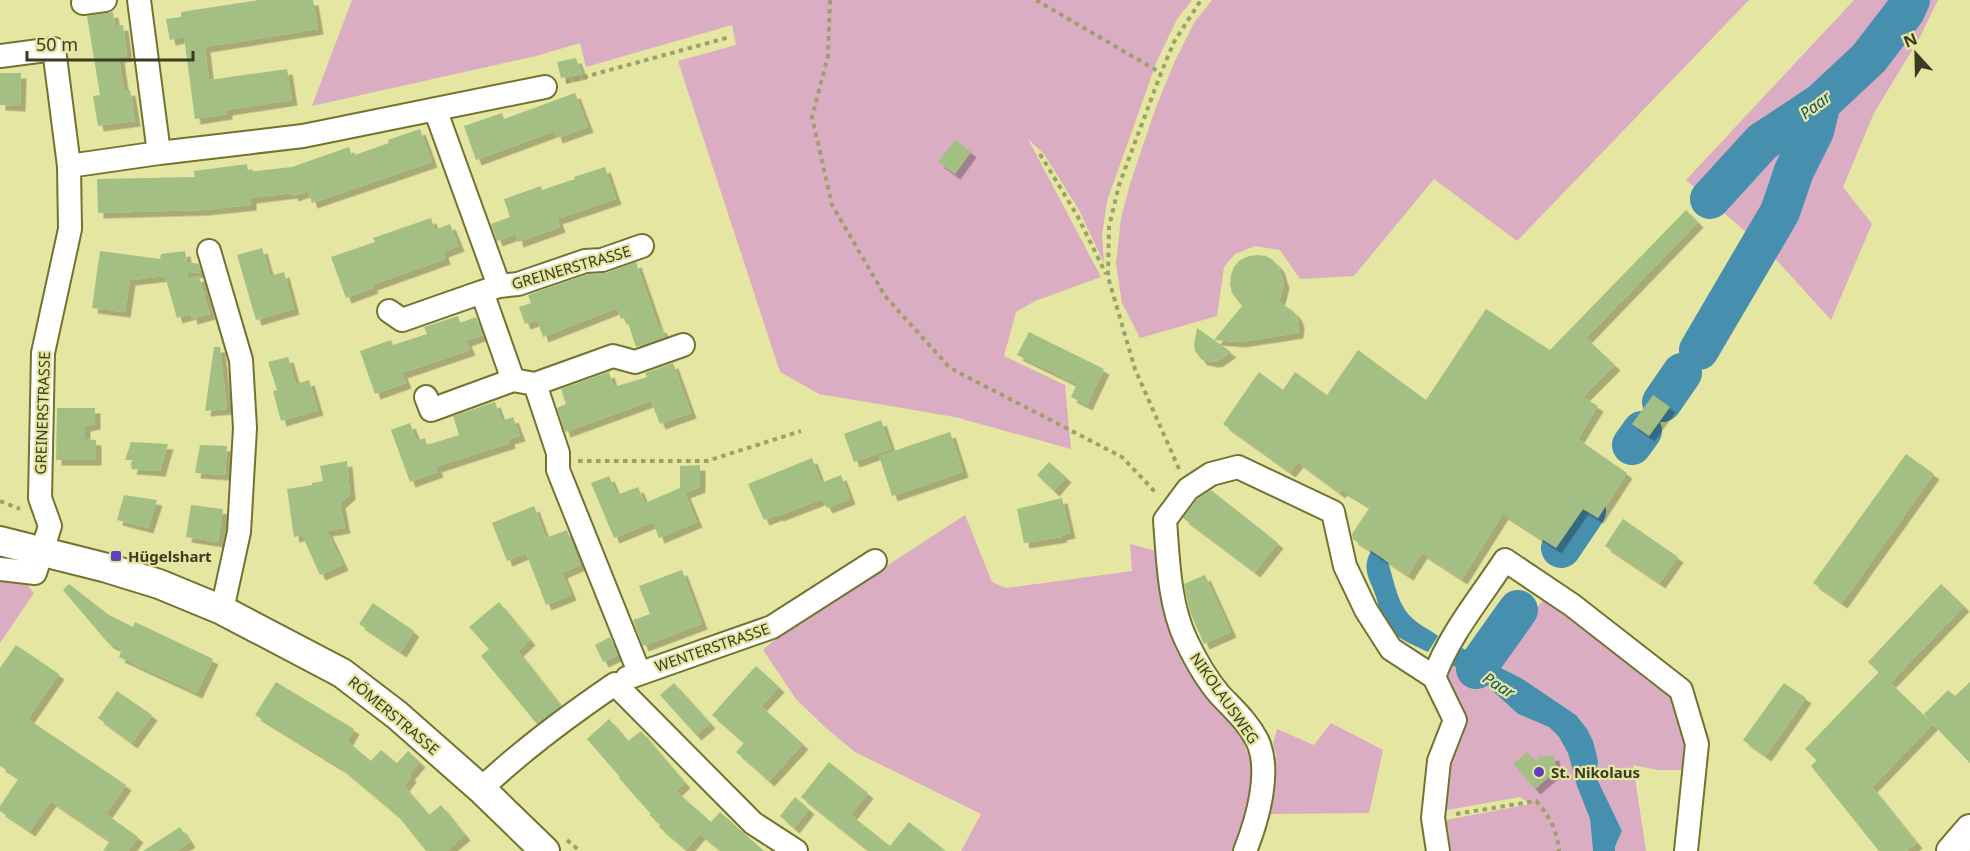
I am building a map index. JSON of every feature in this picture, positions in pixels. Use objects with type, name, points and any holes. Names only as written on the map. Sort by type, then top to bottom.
[{"type":"main road","name":"RÖMERSTRASSE","points":[[0,541],[107,568],[159,584],[222,610],[342,672],[397,715],[481,789],[545,851]]},
{"type":"main road","points":[[1951,851],[1970,829]]},
{"type":"street","points":[[83,3],[105,0]]},
{"type":"street","points":[[139,0],[159,153]]},
{"type":"street","name":"GREINERSTRASSE","points":[[0,56],[54,49],[69,166],[70,229],[43,353],[40,498],[50,526],[43,551]]},
{"type":"street","points":[[69,166],[303,136],[545,87]]},
{"type":"street","name":"GREINERSTRASSE","points":[[435,109],[490,289],[524,382],[558,453],[558,465]]},
{"type":"street","name":"GREINERSTRASSE","points":[[389,311],[402,320],[490,289],[518,284],[585,261],[602,260],[642,246]]},
{"type":"street","points":[[209,251],[241,360],[245,428],[239,532],[222,610]]},
{"type":"street","points":[[431,411],[613,356],[635,362],[683,345]]},
{"type":"street","name":"WENTERSTRASSE","points":[[558,465],[639,672]]},
{"type":"street","points":[[1165,520],[1188,489],[1210,474],[1238,467],[1333,512],[1344,566],[1366,610],[1391,649],[1437,669],[1455,720],[1438,761],[1433,818],[1438,851]]},
{"type":"street","name":"NIKOLAUSWEG","points":[[1165,520],[1174,605],[1185,638],[1204,674],[1242,718],[1257,741],[1263,760],[1260,808],[1245,851]]},
{"type":"street","points":[[0,569],[35,573],[43,551]]},
{"type":"street","points":[[1437,669],[1452,641],[1505,560],[1572,605],[1681,690],[1697,744],[1686,851]]},
{"type":"street","name":"WENTERSTRASSE","points":[[481,789],[535,742],[615,684],[639,672],[772,627],[875,561]]},
{"type":"street","points":[[615,684],[753,823],[796,851]]},
{"type":"path","points":[[830,0],[828,56],[812,117],[831,204],[885,296],[950,368],[1122,457],[1156,492],[1165,520]]},
{"type":"path","points":[[1036,0],[1161,73]]},
{"type":"path","points":[[1108,277],[1109,227],[1119,185],[1174,42],[1201,0]]},
{"type":"path","points":[[545,87],[730,37]]},
{"type":"path","points":[[1040,154],[1078,217],[1108,277],[1135,369],[1188,489]]},
{"type":"path","points":[[558,465],[707,461],[801,430]]},
{"type":"path","points":[[1433,818],[1536,801],[1545,810],[1558,841],[1559,851]]},
{"type":"shaded area","points":[[352,0],[1192,0],[1177,19],[1157,61],[1107,201],[1102,235],[1104,263],[1079,210],[1044,154],[1028,139],[1101,277],[1035,301],[1016,312],[1004,356],[1065,385],[1071,449],[955,417],[819,394],[780,372],[678,61],[736,45],[732,25],[586,67],[580,43],[536,56],[312,106]]},
{"type":"shaded area","points":[[1212,0],[1749,0],[1517,241],[1434,179],[1354,276],[1300,279],[1280,250],[1255,246],[1235,254],[1224,267],[1217,316],[1140,338],[1122,303],[1116,264],[1121,218],[1156,107],[1175,61],[1194,23]]},
{"type":"shaded area","points":[[1854,0],[1938,0],[1920,37],[1874,113],[1843,187],[1872,224],[1831,320],[1769,252],[1686,180]]},
{"type":"shaded area","points":[[965,515],[992,582],[1006,588],[1132,571],[1130,544],[1160,552],[1170,622],[1236,724],[1252,764],[1253,803],[1237,851],[961,851],[981,814],[855,752],[796,699],[763,650],[779,636]]},
{"type":"shaded area","points":[[0,577],[24,581],[34,593],[0,643]]},
{"type":"shaded area","points":[[1547,596],[1642,667],[1657,681],[1679,712],[1685,729],[1687,749],[1683,770],[1658,770],[1633,765],[1646,851],[1615,851],[1622,831],[1595,777],[1598,761],[1587,729],[1576,715],[1521,678],[1490,661]]},
{"type":"shaded area","points":[[1450,664],[1482,681],[1518,714],[1549,727],[1559,737],[1568,753],[1577,786],[1590,819],[1593,851],[1451,851],[1446,820],[1530,804],[1520,797],[1442,811],[1445,775],[1467,720],[1462,705],[1450,686],[1448,672]]},
{"type":"shaded area","points":[[1331,723],[1383,750],[1369,813],[1266,814],[1272,758],[1277,757],[1273,744],[1277,729],[1314,745]]},
{"type":"water","points":[[1395,545],[1385,561],[1388,562],[1399,598],[1416,622],[1438,636],[1428,652],[1401,638],[1387,627],[1368,576],[1367,564],[1371,551]]},
{"type":"water","points":[[1460,647],[1521,678],[1576,715],[1587,729],[1598,761],[1596,777],[1622,831],[1615,851],[1593,851],[1590,819],[1577,786],[1568,753],[1559,737],[1549,727],[1518,714],[1482,681],[1450,664]]},
{"type":"building","points":[[259,0],[313,0],[318,29],[205,47],[209,80],[287,69],[292,100],[227,110],[227,114],[195,119],[184,37],[170,40],[166,19],[181,17],[181,12]]},
{"type":"building","points":[[113,12],[115,26],[123,25],[127,56],[119,57],[124,91],[130,90],[135,121],[98,126],[93,96],[100,95],[87,16]]},
{"type":"building","points":[[576,58],[582,74],[561,78],[557,62]]},
{"type":"building","points":[[0,73],[21,73],[20,106],[0,105]]},
{"type":"building","points":[[575,93],[588,127],[557,138],[555,131],[476,160],[464,126],[502,113],[504,119]]},
{"type":"building","points":[[420,129],[432,162],[312,203],[308,191],[293,196],[292,193],[251,198],[251,205],[203,210],[98,213],[97,179],[195,177],[194,171],[247,164],[248,172],[292,167],[349,147],[352,156]]},
{"type":"building","points":[[955,140],[971,152],[955,174],[938,162]]},
{"type":"building","points":[[605,167],[616,199],[557,219],[560,227],[518,242],[516,234],[497,241],[491,224],[510,217],[504,199],[541,186],[542,190]]},
{"type":"building","points":[[1686,210],[1698,222],[1586,338],[1615,365],[1583,397],[1598,406],[1578,439],[1627,473],[1598,518],[1583,509],[1556,548],[1503,514],[1462,579],[1422,553],[1408,575],[1353,539],[1352,534],[1370,507],[1342,490],[1340,493],[1298,462],[1290,472],[1223,424],[1259,372],[1283,390],[1295,372],[1327,395],[1358,350],[1426,400],[1486,309],[1550,350]]},
{"type":"building","points":[[431,218],[435,230],[450,224],[459,246],[443,252],[445,259],[372,285],[373,288],[346,298],[331,257],[375,242],[373,238]]},
{"type":"building","points":[[262,248],[270,276],[284,272],[294,309],[256,320],[237,255]]},
{"type":"building","points":[[100,251],[160,259],[161,254],[185,251],[187,262],[199,264],[201,272],[188,273],[188,279],[199,276],[210,314],[192,319],[191,314],[177,318],[165,276],[130,280],[125,312],[92,308]]},
{"type":"building","points":[[1258,255],[1273,260],[1279,267],[1284,283],[1279,302],[1297,316],[1298,333],[1240,342],[1214,340],[1242,306],[1232,293],[1230,284],[1234,267],[1240,260]]},
{"type":"building","points":[[636,262],[659,328],[661,327],[665,337],[636,347],[626,317],[621,319],[617,308],[543,337],[537,320],[525,324],[519,307],[531,303],[528,295],[588,274],[606,273]]},
{"type":"building","points":[[458,316],[460,323],[476,317],[483,335],[466,341],[470,350],[402,373],[406,383],[375,394],[360,351],[391,340],[393,345],[427,334],[424,327]]},
{"type":"building","points":[[1197,328],[1231,352],[1218,361],[1202,360],[1195,351],[1194,345]]},
{"type":"building","points":[[1029,332],[1104,369],[1087,405],[1071,397],[1077,384],[1017,355]]},
{"type":"building","points":[[214,347],[220,347],[227,409],[205,411]]},
{"type":"building","points":[[288,357],[296,384],[309,380],[318,410],[281,421],[273,391],[277,390],[268,362]]},
{"type":"building","points":[[673,363],[691,413],[660,424],[651,401],[565,432],[557,408],[566,404],[561,389],[609,372],[614,387],[647,377],[645,373]]},
{"type":"building","points":[[1653,395],[1670,407],[1649,436],[1632,424]]},
{"type":"building","points":[[495,402],[502,421],[513,417],[520,436],[509,439],[510,443],[436,467],[438,472],[410,482],[391,430],[410,423],[417,441],[425,438],[427,445],[459,435],[453,416]]},
{"type":"building","points":[[57,408],[95,408],[95,424],[85,426],[85,439],[96,440],[96,460],[56,460]]},
{"type":"building","points":[[881,420],[891,449],[854,462],[844,434]]},
{"type":"building","points":[[950,432],[963,472],[892,496],[879,456]]},
{"type":"building","points":[[131,442],[168,444],[160,471],[131,469],[134,460],[125,460]]},
{"type":"building","points":[[200,445],[227,446],[225,475],[195,473]]},
{"type":"building","points":[[1906,454],[1934,474],[1842,603],[1813,583]]},
{"type":"building","points":[[812,458],[821,483],[841,475],[850,499],[827,508],[822,499],[764,520],[748,484]]},
{"type":"building","points":[[347,461],[350,494],[340,503],[345,528],[327,531],[343,565],[320,575],[302,535],[294,537],[287,489],[323,481],[320,466]]},
{"type":"building","points":[[1049,462],[1066,477],[1054,491],[1037,475]]},
{"type":"building","points":[[700,465],[700,487],[685,493],[697,522],[659,538],[653,522],[614,538],[591,483],[609,476],[617,495],[638,487],[645,503],[680,488],[680,466]]},
{"type":"building","points":[[1211,490],[1278,543],[1255,572],[1183,518],[1197,499]]},
{"type":"building","points":[[124,495],[157,500],[148,528],[117,520]]},
{"type":"building","points":[[1062,498],[1070,533],[1061,535],[1062,537],[1024,543],[1017,509]]},
{"type":"building","points":[[191,505],[223,509],[218,542],[186,537]]},
{"type":"building","points":[[534,506],[546,538],[567,530],[580,565],[562,573],[571,595],[546,605],[526,553],[507,561],[492,523]]},
{"type":"building","points":[[1623,519],[1678,557],[1660,583],[1605,546]]},
{"type":"building","points":[[682,570],[702,624],[643,646],[633,620],[650,614],[639,586]]},
{"type":"building","points":[[1205,575],[1231,632],[1204,644],[1190,612],[1184,584]]},
{"type":"building","points":[[69,584],[109,615],[133,627],[135,622],[213,659],[197,693],[119,657],[122,649],[108,643],[63,590]]},
{"type":"building","points":[[1941,584],[1964,606],[1890,683],[1868,662]]},
{"type":"building","points":[[499,602],[530,640],[518,651],[561,706],[537,724],[481,656],[489,649],[469,627]]},
{"type":"building","points":[[373,603],[414,631],[401,652],[359,624]]},
{"type":"building","points":[[610,637],[618,655],[603,662],[595,645]]},
{"type":"building","points":[[16,645],[59,674],[28,719],[126,785],[106,814],[138,837],[128,851],[103,851],[110,841],[51,801],[30,831],[0,811],[0,806],[19,778],[0,766],[0,668]]},
{"type":"building","points":[[756,666],[779,687],[761,706],[803,744],[769,781],[736,752],[744,743],[712,715]]},
{"type":"building","points":[[1879,672],[1932,723],[1924,714],[1948,690],[1955,696],[1970,682],[1970,763],[1933,724],[1872,787],[1917,843],[1906,851],[1879,851],[1811,766],[1817,760],[1805,749]]},
{"type":"building","points":[[276,682],[354,729],[347,741],[371,761],[381,750],[397,763],[408,751],[420,762],[409,775],[411,777],[404,786],[429,815],[441,805],[465,835],[446,851],[426,851],[398,816],[341,768],[255,715]]},
{"type":"building","points":[[674,683],[710,723],[696,735],[660,695]]},
{"type":"building","points":[[1784,683],[1806,698],[1766,756],[1743,740]]},
{"type":"building","points":[[117,691],[152,715],[132,743],[98,718]]},
{"type":"building","points":[[609,719],[628,741],[641,731],[685,783],[676,791],[711,822],[720,812],[764,851],[721,851],[700,834],[686,850],[659,827],[661,825],[649,815],[651,814],[587,739]]},
{"type":"building","name":"St. Nikolaus","points":[[1527,752],[1535,761],[1541,755],[1544,757],[1554,755],[1556,771],[1535,789],[1513,764]]},
{"type":"building","points":[[829,762],[868,793],[851,815],[890,846],[909,822],[946,851],[869,851],[801,797]]},
{"type":"building","points":[[795,797],[809,809],[794,828],[780,816]]},
{"type":"building","points":[[180,827],[190,842],[176,851],[143,851]]},
{"type":"waterway","name":"Paar","points":[[1710,199],[1762,142],[1821,103],[1869,58],[1905,11],[1910,0]]},
{"type":"waterway","points":[[1699,350],[1780,212],[1794,171],[1814,131],[1821,103]]},
{"type":"waterway","points":[[1662,402],[1682,373]]},
{"type":"waterway","points":[[1632,445],[1642,431]]},
{"type":"waterway","points":[[1561,548],[1586,511]]},
{"type":"waterway","points":[[1476,669],[1518,610]]},
{"type":"place","name":"Hügelshart","points":[[116,556]]},
{"type":"place","name":"St. Nikolaus","points":[[1539,772]]}]
